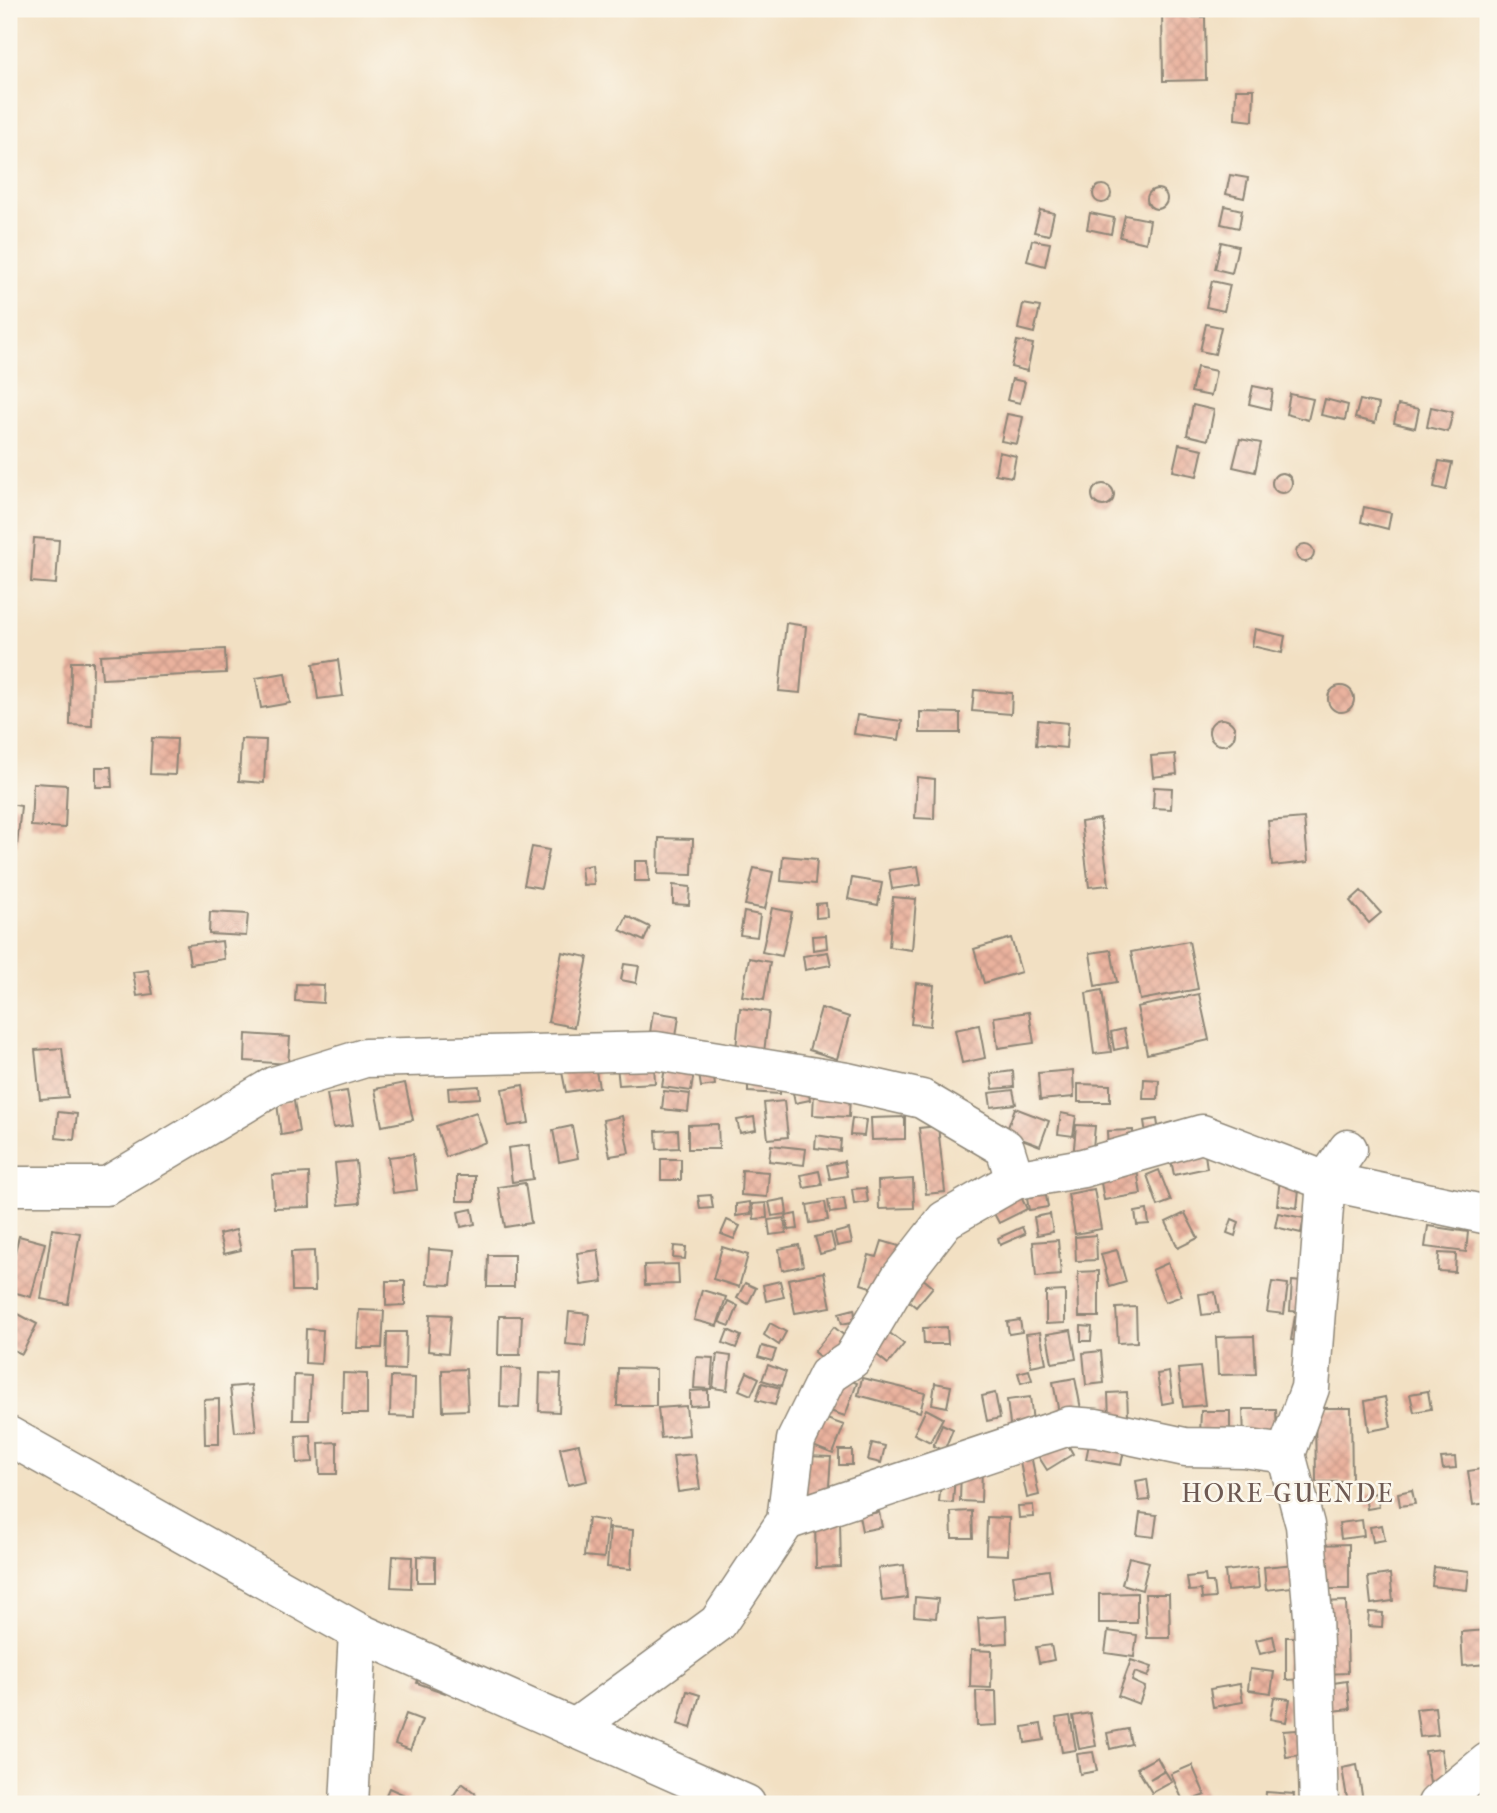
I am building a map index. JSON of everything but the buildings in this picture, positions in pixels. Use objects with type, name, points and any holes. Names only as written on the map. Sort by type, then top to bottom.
[{"type":"street","points":[[9,1186],[107,1186],[274,1086],[365,1058],[594,1051],[656,1051],[847,1082],[922,1099],[1005,1148],[1014,1180]]},
{"type":"street","points":[[575,1728],[718,1623],[786,1521],[796,1440],[828,1375],[852,1359],[900,1278],[945,1220],[1014,1180],[1083,1168],[1202,1133],[1326,1181],[1488,1215]]},
{"type":"street","points":[[1319,1804],[1313,1616],[1305,1525],[1286,1454],[1310,1388],[1326,1181],[1348,1149]]},
{"type":"street","points":[[786,1521],[1069,1426],[1096,1428],[1185,1447],[1243,1448],[1286,1454]]},
{"type":"street","points":[[9,1436],[358,1632],[746,1804]]},
{"type":"street","points":[[349,1804],[358,1632]]},
{"type":"street","points":[[1437,1804],[1488,1762]]},
{"type":"district","name":"HORE-GUENDE","points":[[1288,1493]]}]
